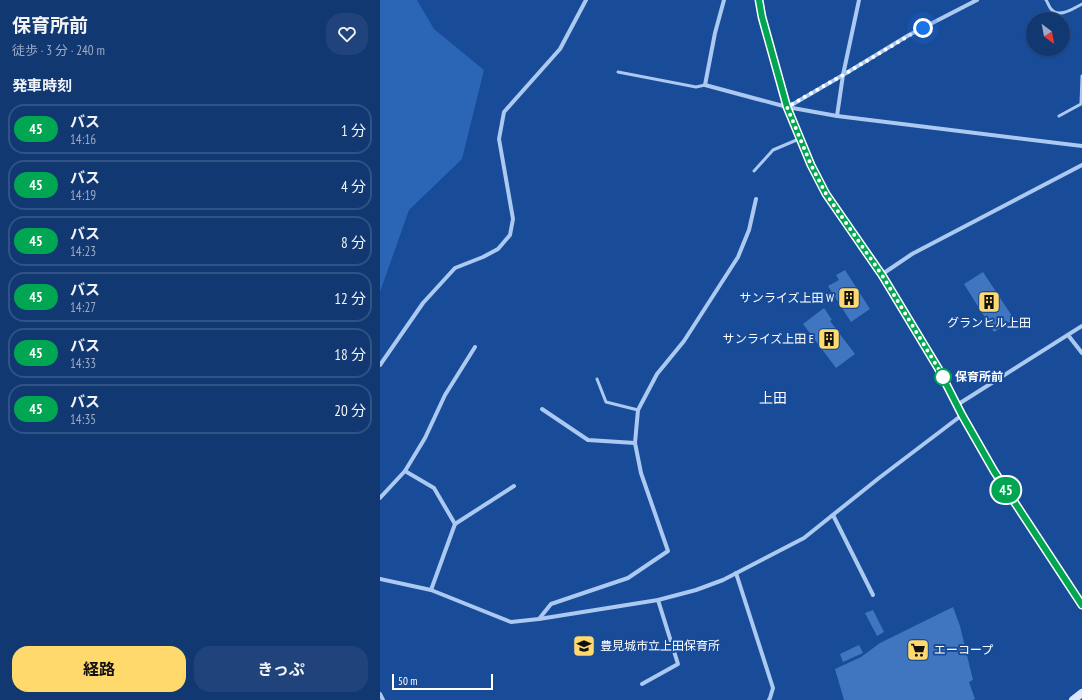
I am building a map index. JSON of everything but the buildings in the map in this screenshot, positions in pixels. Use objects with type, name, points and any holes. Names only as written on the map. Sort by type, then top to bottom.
[{"type":"main road","points":[[1073,700],[1082,693]]},
{"type":"street","points":[[380,366],[424,303],[455,268],[483,257],[498,248],[510,236],[513,219],[500,139],[504,112],[560,49],[586,0]]},
{"type":"street","points":[[724,0],[715,33],[705,85],[787,107],[837,116],[1082,146]]},
{"type":"street","points":[[759,0],[762,17],[787,107],[799,139],[826,194],[882,275],[938,368],[962,415],[994,471],[1082,605]]},
{"type":"street","points":[[837,116],[843,75],[859,0]]},
{"type":"street","points":[[787,107],[910,35],[977,0]]},
{"type":"street","points":[[882,275],[912,254],[1082,166]]},
{"type":"street","points":[[540,619],[551,604],[628,578],[668,550],[641,473],[635,443],[638,410],[657,374],[684,340],[738,257],[749,230],[756,199]]},
{"type":"street","points":[[957,405],[1082,326]]},
{"type":"street","points":[[1068,335],[1082,353]]},
{"type":"street","points":[[380,498],[405,471],[425,438],[445,395],[475,347]]},
{"type":"street","points":[[542,409],[588,440],[635,443]]},
{"type":"street","points":[[380,579],[431,590],[511,622],[540,619],[658,600],[696,590],[723,580],[804,538],[962,415]]},
{"type":"street","points":[[405,471],[434,488],[455,524]]},
{"type":"street","points":[[431,590],[455,524],[514,486]]},
{"type":"street","points":[[833,515],[873,595]]},
{"type":"street","points":[[736,573],[773,688],[769,700]]},
{"type":"street","points":[[642,684],[678,664],[658,600]]},
{"type":"street","points":[[380,694],[383,700]]},
{"type":"lane","points":[[1046,0],[1051,9],[1055,12],[1064,12],[1082,4]]},
{"type":"lane","points":[[618,72],[696,87],[705,85]]},
{"type":"lane","points":[[1059,116],[1081,104],[1082,76]]},
{"type":"lane","points":[[754,171],[773,150],[799,139]]},
{"type":"lane","points":[[597,379],[606,402],[638,410]]},
{"type":"shaded area","points":[[380,0],[417,0],[434,29],[484,70],[462,159],[409,210],[380,292]]},
{"type":"bus line","name":"45","points":[[759,0],[762,17],[787,107],[799,139],[826,194],[882,275],[938,368],[962,415],[994,471],[1082,605]]},
{"type":"place","name":"サンライズ上田 W","points":[[849,298]]},
{"type":"place","name":"グランヒル上田","points":[[989,302]]},
{"type":"place","name":"サンライズ上田 E","points":[[829,339]]},
{"type":"place","name":"保育所前","points":[[943,377]]},
{"type":"place","name":"豊見城市立上田保育所","points":[[584,646]]},
{"type":"place","name":"エーコープ","points":[[918,650]]},
{"type":"district","name":"上田","points":[[773,398]]},
{"type":"route","points":[[923,28],[787,107],[799,139],[826,194],[882,275],[945,380],[943,377]]}]
